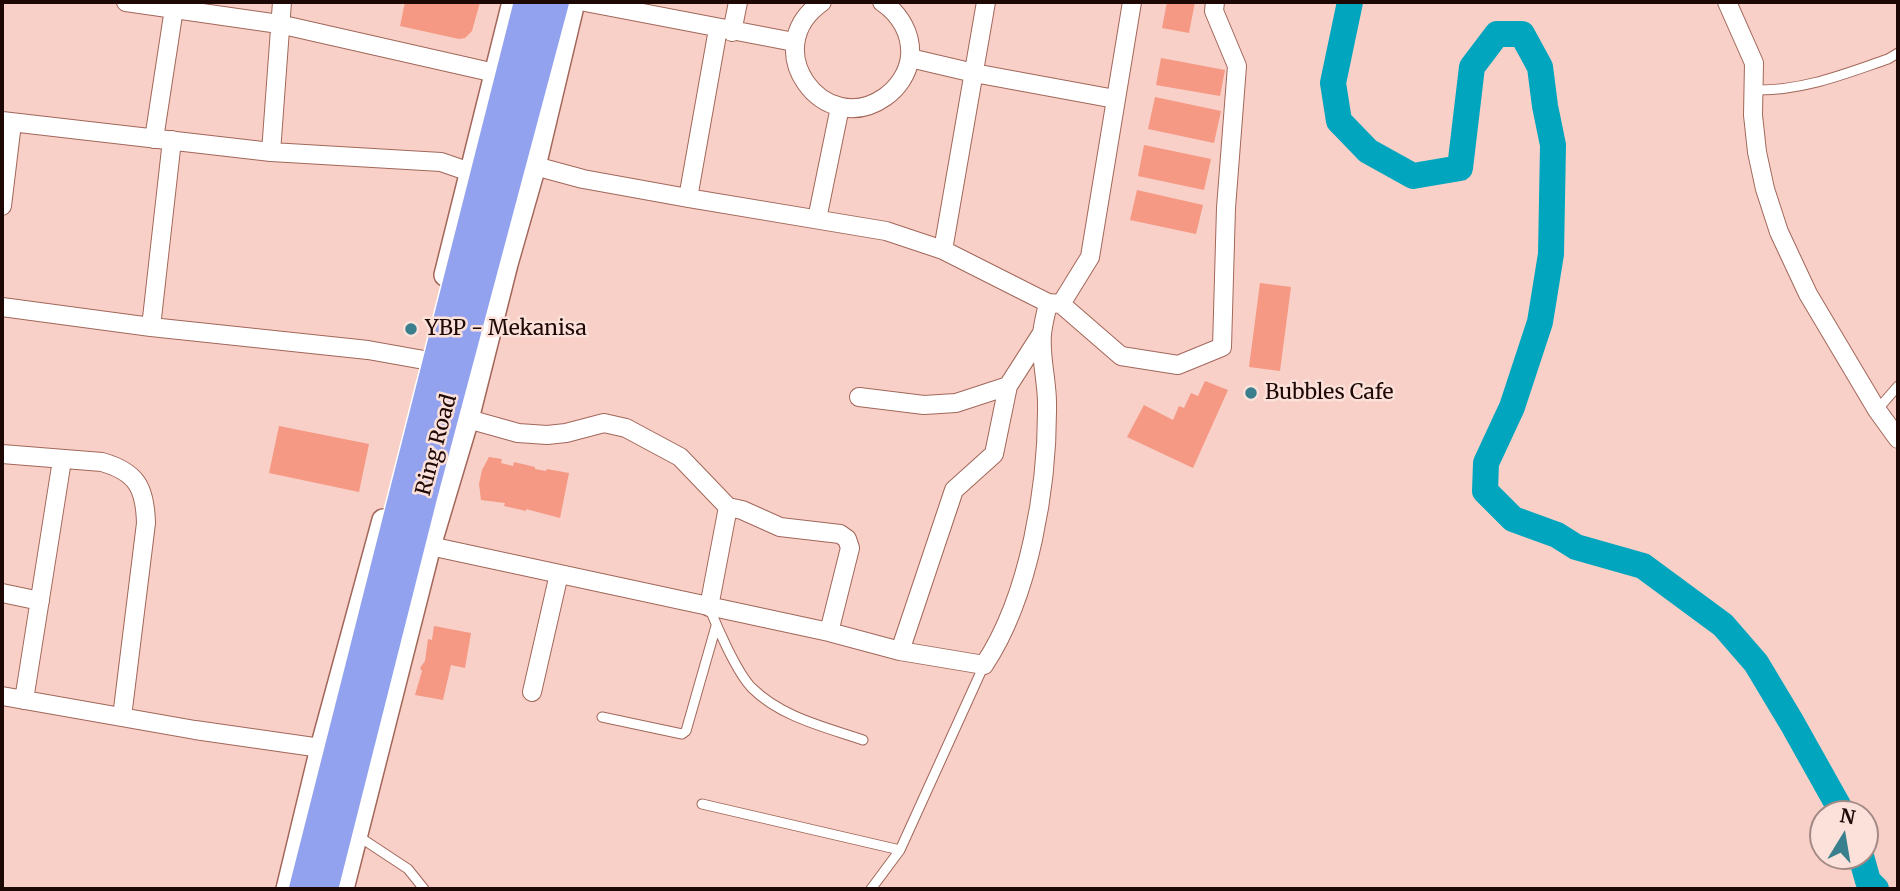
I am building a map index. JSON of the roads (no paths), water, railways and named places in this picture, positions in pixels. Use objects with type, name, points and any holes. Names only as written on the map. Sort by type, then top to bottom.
[{"type":"highway","name":"Ring Road","points":[[303,889],[528,2]]},
{"type":"highway","name":"Ring Road","points":[[324,889],[423,497],[555,2]]},
{"type":"street","points":[[126,2],[174,5],[279,23],[495,73]]},
{"type":"street","points":[[271,152],[282,2]]},
{"type":"street","points":[[287,889],[321,748],[424,360],[513,2]]},
{"type":"street","points":[[343,889],[430,546],[468,419],[535,166],[574,2]]},
{"type":"street","points":[[585,2],[794,43]]},
{"type":"street","points":[[688,198],[725,30],[738,2]]},
{"type":"street","points":[[822,2],[801,22],[794,43],[794,57],[800,74],[810,89],[823,100],[840,107],[859,107],[877,102],[893,91],[904,76],[910,58],[909,40],[903,23],[893,9],[882,2]]},
{"type":"street","points":[[943,250],[986,2]]},
{"type":"street","points":[[900,652],[954,491],[994,454],[1008,386],[1042,333],[1055,303],[1090,257],[1132,2]]},
{"type":"street","points":[[535,166],[688,198],[887,230],[943,250],[1055,303],[1121,356],[1178,365],[1222,347],[1226,208],[1237,66],[1214,11],[1215,2]]},
{"type":"street","points":[[1727,2],[1754,64],[1757,152],[1779,232],[1808,294],[1877,410],[1898,439]]},
{"type":"street","points":[[151,327],[174,5]]},
{"type":"street","points":[[910,58],[974,73],[1115,99]]},
{"type":"street","points":[[817,219],[840,107]]},
{"type":"street","points":[[2,206],[7,122],[271,152],[441,162],[470,172]]},
{"type":"street","points":[[2,307],[151,327],[368,350],[424,360]]},
{"type":"street","points":[[430,546],[830,632],[900,652],[984,664],[1004,632],[1030,555],[1034,533],[1046,438],[1047,402],[1042,333]]},
{"type":"street","points":[[859,397],[924,405],[956,404],[1008,386]]},
{"type":"street","points":[[468,419],[519,433],[547,435],[604,423],[626,428],[680,457],[728,507],[742,510],[780,527],[840,534],[847,539],[850,548],[830,632]]},
{"type":"street","points":[[2,454],[102,462],[132,475],[140,488],[145,504],[146,523],[122,717]]},
{"type":"street","points":[[24,700],[62,460]]},
{"type":"street","points":[[709,607],[728,507]]},
{"type":"street","points":[[532,692],[559,574]]},
{"type":"street","points":[[2,593],[40,601]]},
{"type":"street","points":[[2,696],[321,748]]},
{"type":"lane","points":[[1755,89],[1778,90],[1815,84],[1888,59],[1898,53]]},
{"type":"lane","points":[[1877,410],[1898,386]]},
{"type":"lane","points":[[709,607],[716,626],[750,687],[772,704],[800,719],[863,740]]},
{"type":"lane","points":[[602,717],[682,734],[686,732],[716,626]]},
{"type":"lane","points":[[871,889],[900,850],[984,664]]},
{"type":"lane","points":[[702,804],[900,850]]},
{"type":"lane","points":[[356,835],[408,869],[424,889]]},
{"type":"waterway","points":[[1350,2],[1333,83],[1339,121],[1368,151],[1413,176],[1460,168],[1472,67],[1497,34],[1522,34],[1540,67],[1553,145],[1551,254],[1540,322],[1512,407],[1486,463],[1485,491],[1513,519],[1557,535],[1576,547],[1643,566],[1723,625],[1756,663],[1835,800]]},
{"type":"waterway","points":[[1865,870],[1868,881],[1876,889]]},
{"type":"place","name":"YBP - Mekanisa","points":[[411,329]]},
{"type":"place","name":"Bubbles Cafe","points":[[1251,393]]}]
